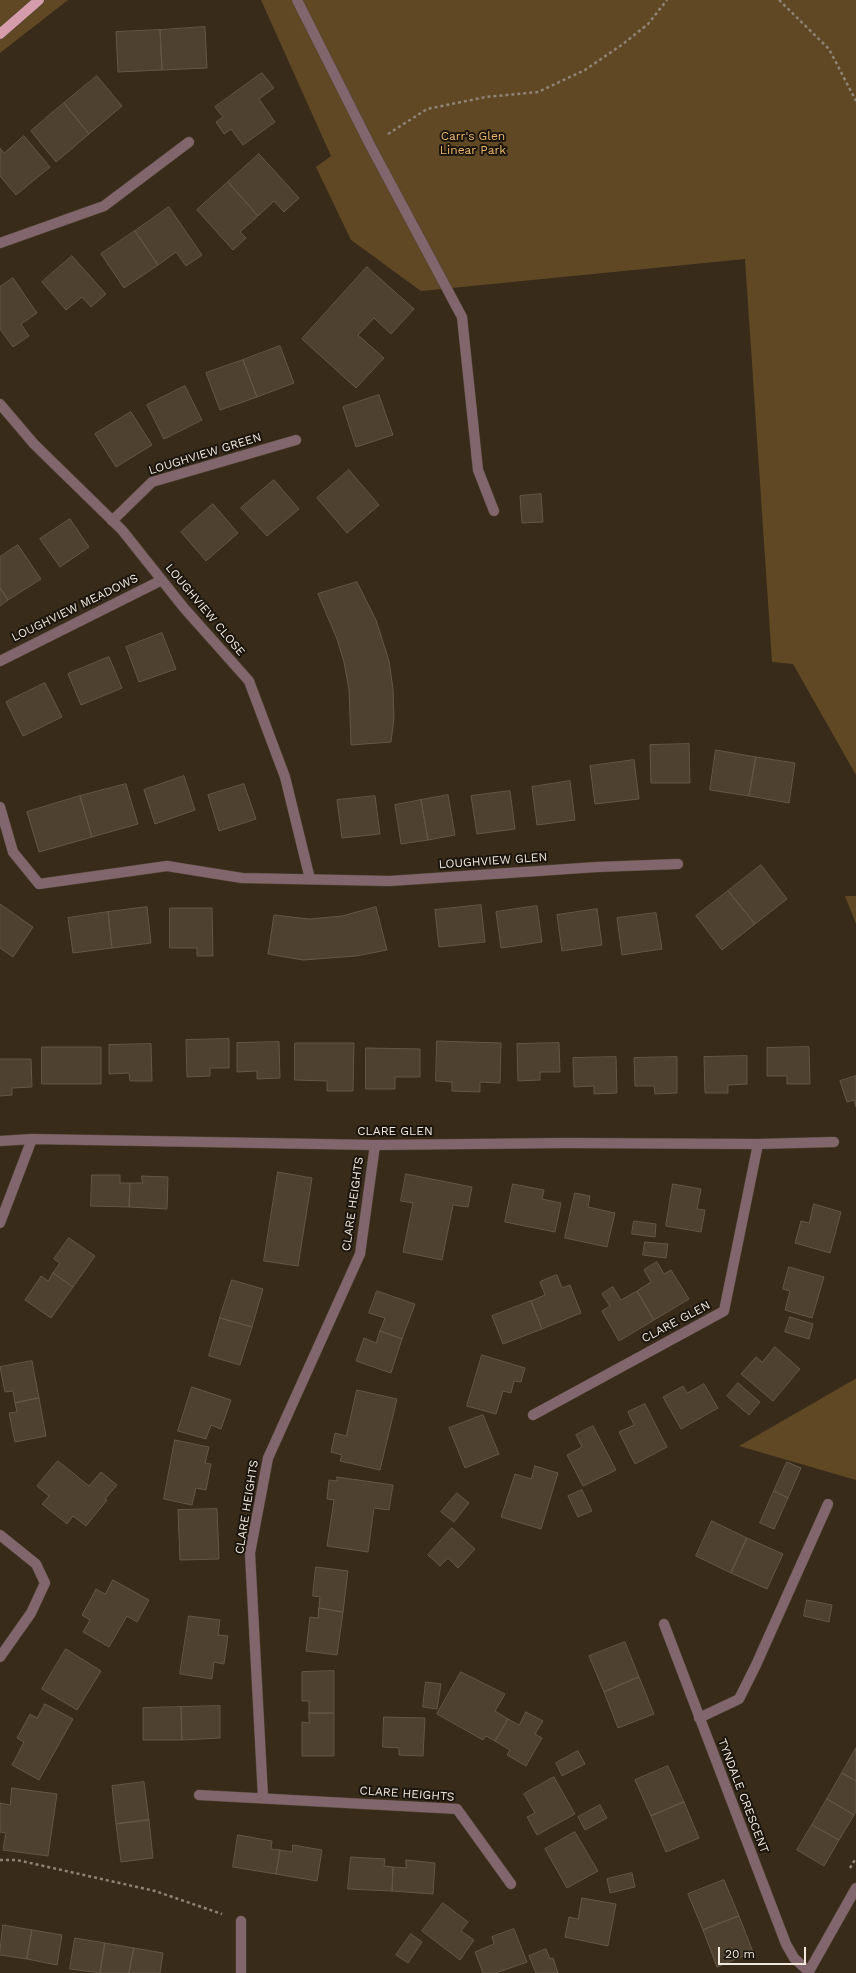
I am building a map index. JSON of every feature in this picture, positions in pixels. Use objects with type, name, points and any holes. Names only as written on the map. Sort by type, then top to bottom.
[{"type":"main road","points":[[0,34],[39,0]]},
{"type":"street","points":[[297,0],[370,145],[462,317],[478,470],[494,511]]},
{"type":"street","points":[[0,243],[104,206],[189,142]]},
{"type":"street","name":"LOUGHVIEW CLOSE","points":[[0,404],[34,444],[122,530],[184,608],[249,680],[285,777],[310,879]]},
{"type":"street","name":"LOUGHVIEW GREEN","points":[[112,521],[152,482],[296,440]]},
{"type":"street","name":"LOUGHVIEW MEADOWS","points":[[0,660],[162,580]]},
{"type":"street","points":[[0,807],[13,852],[39,884],[167,866],[242,878],[310,879]]},
{"type":"street","name":"LOUGHVIEW GLEN","points":[[310,879],[390,881],[597,867],[678,864]]},
{"type":"street","points":[[0,1223],[32,1139]]},
{"type":"street","name":"CLARE GLEN","points":[[0,1141],[32,1139],[375,1145],[565,1143],[758,1144],[834,1142]]},
{"type":"street","name":"CLARE GLEN","points":[[533,1415],[724,1311],[758,1144]]},
{"type":"street","name":"CLARE HEIGHTS","points":[[262,1797],[250,1553],[268,1458],[360,1254],[375,1145]]},
{"type":"street","points":[[699,1718],[739,1699],[756,1665],[828,1504]]},
{"type":"street","points":[[0,1536],[36,1564],[44,1583],[31,1613],[0,1657]]},
{"type":"street","name":"TYNDALE CRESCENT","points":[[664,1624],[786,1944],[794,1958],[809,1972]]},
{"type":"street","name":"CLARE HEIGHTS","points":[[199,1795],[262,1797],[457,1809],[511,1884]]},
{"type":"street","points":[[809,1972],[856,1888]]},
{"type":"street","points":[[241,1920],[241,1973]]},
{"type":"path","points":[[370,145],[427,109],[486,97],[538,92],[585,70],[623,44],[648,24],[667,0]]},
{"type":"path","points":[[779,0],[829,49],[856,101]]},
{"type":"path","points":[[0,1860],[17,1860],[155,1891],[241,1920]]},
{"type":"green space","points":[[0,0],[68,0],[0,53]]},
{"type":"green space","name":"Carr's Glen Linear Park","points":[[261,0],[856,0],[856,775],[793,664],[772,662],[745,259],[421,291],[351,240],[316,167],[331,156]]},
{"type":"green space","points":[[845,896],[856,896],[856,924]]},
{"type":"green space","points":[[856,1378],[856,1480],[739,1446],[855,1379]]},
{"type":"building","points":[[205,27],[207,68],[162,70],[160,30]]},
{"type":"building","points":[[160,30],[162,70],[118,72],[116,32]]},
{"type":"building","points":[[262,73],[274,88],[259,99],[275,122],[243,145],[231,129],[224,134],[216,122],[223,117],[215,107]]},
{"type":"building","points":[[97,76],[122,106],[89,134],[64,103]]},
{"type":"building","points":[[64,103],[89,134],[56,162],[31,131]]},
{"type":"building","points":[[24,136],[50,167],[16,195],[0,176],[0,148],[4,153]]},
{"type":"building","points":[[259,154],[299,198],[284,212],[274,201],[258,216],[228,182]]},
{"type":"building","points":[[228,182],[258,216],[240,232],[246,238],[233,250],[197,210]]},
{"type":"building","points":[[169,207],[202,255],[186,266],[176,252],[158,265],[135,231]]},
{"type":"building","points":[[135,231],[158,265],[124,288],[101,254]]},
{"type":"building","points":[[72,256],[106,294],[91,307],[82,297],[66,310],[42,282]]},
{"type":"building","points":[[367,267],[414,309],[391,334],[374,318],[358,335],[384,358],[356,388],[302,339]]},
{"type":"building","points":[[13,278],[37,313],[21,324],[29,336],[13,347],[0,329],[0,287]]},
{"type":"building","points":[[280,346],[294,383],[257,397],[243,360]]},
{"type":"building","points":[[243,360],[257,397],[220,410],[206,373]]},
{"type":"building","points":[[185,386],[202,420],[164,439],[147,405]]},
{"type":"building","points":[[379,395],[393,435],[356,447],[343,407]]},
{"type":"building","points":[[131,412],[152,445],[116,467],[95,434]]},
{"type":"building","points":[[349,470],[379,505],[347,533],[317,498]]},
{"type":"building","points":[[274,480],[299,509],[267,536],[241,508]]},
{"type":"building","points":[[541,494],[543,522],[522,523],[520,496]]},
{"type":"building","points":[[213,504],[238,533],[206,561],[181,532]]},
{"type":"building","points":[[70,519],[89,547],[60,567],[40,539]]},
{"type":"building","points":[[18,545],[41,579],[8,600],[0,588],[0,557]]},
{"type":"building","points":[[357,582],[376,620],[389,661],[393,689],[394,718],[391,742],[351,745],[349,689],[344,662],[337,639],[318,594]]},
{"type":"building","points":[[0,588],[8,600],[0,606]]},
{"type":"building","points":[[162,633],[176,669],[139,682],[126,647]]},
{"type":"building","points":[[109,657],[122,688],[81,705],[68,674]]},
{"type":"building","points":[[45,683],[62,717],[23,736],[6,702]]},
{"type":"building","points":[[689,744],[690,783],[651,783],[650,745]]},
{"type":"building","points":[[716,750],[756,757],[749,796],[710,790]]},
{"type":"building","points":[[756,757],[795,763],[789,803],[749,796]]},
{"type":"building","points":[[634,760],[639,799],[595,804],[590,766]]},
{"type":"building","points":[[184,776],[195,810],[155,824],[144,790]]},
{"type":"building","points":[[570,781],[575,820],[537,825],[532,787]]},
{"type":"building","points":[[126,784],[138,824],[92,837],[80,796]]},
{"type":"building","points":[[244,784],[256,819],[219,831],[208,795]]},
{"type":"building","points":[[510,791],[515,829],[477,834],[471,796]]},
{"type":"building","points":[[448,795],[455,835],[428,840],[421,800]]},
{"type":"building","points":[[80,796],[92,837],[39,852],[27,812]]},
{"type":"building","points":[[375,796],[380,834],[342,838],[337,800]]},
{"type":"building","points":[[421,800],[428,840],[401,844],[395,805]]},
{"type":"building","points":[[761,865],[787,899],[755,924],[728,891]]},
{"type":"building","points":[[728,891],[755,924],[722,950],[696,916]]},
{"type":"building","points":[[0,904],[33,927],[13,957],[0,948]]},
{"type":"building","points":[[481,905],[485,942],[439,947],[435,910]]},
{"type":"building","points":[[537,906],[542,942],[501,948],[496,912]]},
{"type":"building","points":[[147,907],[151,943],[112,948],[108,912]]},
{"type":"building","points":[[376,907],[387,950],[356,956],[303,960],[268,954],[274,915],[309,919],[342,916]]},
{"type":"building","points":[[170,908],[212,908],[213,956],[197,956],[197,948],[170,948]]},
{"type":"building","points":[[597,909],[602,945],[562,951],[557,915]]},
{"type":"building","points":[[108,912],[112,948],[73,953],[68,918]]},
{"type":"building","points":[[656,913],[662,949],[622,955],[617,918]]},
{"type":"building","points":[[229,1039],[229,1068],[210,1068],[210,1076],[187,1077],[186,1040]]},
{"type":"building","points":[[437,1041],[501,1043],[500,1083],[480,1082],[480,1092],[452,1091],[452,1082],[436,1081]]},
{"type":"building","points":[[279,1042],[280,1078],[257,1079],[257,1071],[237,1072],[237,1043]]},
{"type":"building","points":[[295,1043],[354,1043],[353,1091],[327,1091],[327,1081],[295,1080]]},
{"type":"building","points":[[559,1043],[560,1072],[540,1072],[540,1080],[518,1081],[517,1044]]},
{"type":"building","points":[[151,1044],[152,1081],[130,1081],[129,1073],[109,1074],[109,1045]]},
{"type":"building","points":[[42,1047],[101,1047],[101,1084],[42,1084]]},
{"type":"building","points":[[809,1047],[810,1084],[787,1084],[787,1076],[767,1076],[767,1048]]},
{"type":"building","points":[[366,1048],[420,1049],[420,1077],[395,1077],[395,1089],[366,1089]]},
{"type":"building","points":[[747,1056],[747,1084],[728,1085],[728,1093],[705,1093],[704,1057]]},
{"type":"building","points":[[616,1057],[617,1093],[594,1094],[594,1086],[574,1087],[573,1058]]},
{"type":"building","points":[[677,1057],[677,1093],[655,1094],[654,1086],[635,1086],[634,1058]]},
{"type":"building","points":[[0,1059],[31,1059],[32,1087],[12,1088],[12,1095],[0,1096]]},
{"type":"building","points":[[856,1076],[856,1107],[854,1100],[847,1102],[840,1081]]},
{"type":"building","points":[[278,1172],[312,1178],[298,1266],[264,1261]]},
{"type":"building","points":[[406,1174],[472,1187],[468,1207],[453,1205],[442,1260],[403,1252],[413,1203],[401,1201]]},
{"type":"building","points":[[92,1175],[120,1175],[120,1183],[130,1183],[129,1207],[91,1206]]},
{"type":"building","points":[[142,1176],[168,1177],[167,1209],[129,1207],[130,1183],[142,1183]]},
{"type":"building","points":[[513,1184],[544,1190],[542,1199],[561,1203],[555,1232],[505,1222]]},
{"type":"building","points":[[673,1184],[701,1189],[697,1209],[705,1210],[701,1232],[666,1226]]},
{"type":"building","points":[[575,1193],[590,1196],[588,1207],[615,1213],[607,1247],[565,1238]]},
{"type":"building","points":[[814,1204],[841,1212],[830,1253],[795,1243],[801,1221],[809,1223]]},
{"type":"building","points":[[634,1221],[656,1224],[655,1237],[632,1234]]},
{"type":"building","points":[[69,1238],[95,1256],[73,1287],[53,1273],[60,1263],[54,1259]]},
{"type":"building","points":[[645,1242],[668,1244],[666,1258],[643,1255]]},
{"type":"building","points":[[657,1262],[664,1274],[671,1270],[689,1299],[654,1320],[637,1291],[651,1282],[644,1270]]},
{"type":"building","points":[[789,1267],[824,1277],[812,1318],[785,1310],[790,1291],[783,1289]]},
{"type":"building","points":[[53,1273],[73,1287],[51,1318],[25,1300],[41,1276],[48,1281]]},
{"type":"building","points":[[557,1275],[562,1288],[570,1285],[581,1313],[542,1329],[531,1301],[545,1295],[540,1282]]},
{"type":"building","points":[[232,1280],[263,1289],[252,1327],[220,1318]]},
{"type":"building","points":[[613,1287],[621,1300],[637,1291],[654,1320],[619,1341],[602,1311],[610,1306],[602,1294]]},
{"type":"building","points":[[377,1291],[415,1304],[402,1339],[380,1331],[385,1318],[369,1313]]},
{"type":"building","points":[[531,1301],[542,1329],[503,1344],[492,1316]]},
{"type":"building","points":[[790,1317],[813,1324],[809,1339],[785,1332]]},
{"type":"building","points":[[220,1318],[252,1327],[240,1365],[209,1356]]},
{"type":"building","points":[[380,1331],[402,1339],[391,1373],[356,1361],[364,1338],[376,1343]]},
{"type":"building","points":[[775,1347],[800,1369],[773,1401],[741,1374],[756,1357],[762,1362]]},
{"type":"building","points":[[482,1355],[525,1368],[521,1382],[514,1381],[511,1393],[503,1391],[496,1414],[467,1406]]},
{"type":"building","points":[[32,1361],[39,1398],[15,1403],[13,1391],[5,1392],[0,1367]]},
{"type":"building","points":[[738,1383],[760,1402],[749,1415],[727,1396]]},
{"type":"building","points":[[704,1384],[718,1408],[681,1429],[663,1397],[683,1386],[687,1393]]},
{"type":"building","points":[[192,1387],[231,1400],[221,1429],[211,1425],[206,1439],[178,1431]]},
{"type":"building","points":[[357,1390],[397,1399],[380,1470],[340,1461],[342,1455],[331,1452],[335,1433],[346,1436]]},
{"type":"building","points":[[39,1398],[46,1436],[15,1442],[9,1413],[17,1412],[15,1403]]},
{"type":"building","points":[[645,1404],[667,1447],[635,1464],[619,1432],[634,1425],[628,1412]]},
{"type":"building","points":[[483,1415],[499,1454],[465,1468],[449,1428]]},
{"type":"building","points":[[593,1426],[616,1470],[583,1486],[567,1455],[582,1447],[576,1435]]},
{"type":"building","points":[[175,1440],[209,1447],[205,1463],[211,1464],[206,1490],[196,1488],[192,1505],[164,1499]]},
{"type":"building","points":[[58,1461],[89,1486],[101,1472],[117,1485],[86,1526],[73,1516],[67,1524],[42,1504],[49,1496],[37,1486]]},
{"type":"building","points":[[787,1462],[801,1468],[788,1498],[774,1491]]},
{"type":"building","points":[[535,1466],[558,1473],[541,1529],[501,1517],[515,1474],[531,1479]]},
{"type":"building","points":[[337,1477],[393,1485],[389,1510],[374,1508],[368,1552],[327,1546],[334,1500],[327,1499],[329,1480],[337,1481]]},
{"type":"building","points":[[582,1490],[592,1511],[578,1517],[568,1496]]},
{"type":"building","points":[[774,1491],[788,1498],[774,1529],[760,1523]]},
{"type":"building","points":[[457,1493],[469,1503],[454,1522],[441,1512]]},
{"type":"building","points":[[217,1509],[219,1559],[180,1560],[178,1510]]},
{"type":"building","points":[[712,1521],[747,1538],[731,1573],[696,1556]]},
{"type":"building","points":[[452,1528],[475,1549],[458,1568],[448,1558],[440,1566],[428,1555]]},
{"type":"building","points":[[747,1538],[783,1554],[767,1589],[731,1573]]},
{"type":"building","points":[[316,1567],[348,1571],[343,1612],[319,1608],[320,1597],[313,1596]]},
{"type":"building","points":[[113,1580],[149,1600],[137,1622],[127,1616],[109,1647],[83,1632],[90,1620],[82,1615],[96,1589],[105,1594]]},
{"type":"building","points":[[807,1600],[832,1605],[829,1622],[804,1616]]},
{"type":"building","points":[[319,1608],[343,1612],[337,1655],[306,1651],[310,1617],[318,1618]]},
{"type":"building","points":[[189,1616],[220,1620],[218,1635],[228,1636],[224,1664],[214,1662],[212,1679],[180,1674]]},
{"type":"building","points":[[625,1642],[639,1677],[604,1692],[589,1656]]},
{"type":"building","points":[[66,1649],[101,1671],[77,1710],[42,1689]]},
{"type":"building","points":[[334,1671],[334,1713],[309,1713],[309,1701],[302,1701],[302,1672]]},
{"type":"building","points":[[461,1672],[505,1694],[495,1711],[508,1719],[495,1741],[486,1736],[483,1740],[437,1714]]},
{"type":"building","points":[[639,1677],[654,1714],[618,1728],[604,1692]]},
{"type":"building","points":[[426,1682],[441,1684],[437,1709],[423,1707]]},
{"type":"building","points":[[45,1704],[73,1719],[39,1780],[12,1765],[24,1742],[17,1738],[30,1714],[37,1718]]},
{"type":"building","points":[[220,1706],[220,1738],[182,1740],[181,1707]]},
{"type":"building","points":[[181,1707],[182,1740],[143,1740],[143,1708]]},
{"type":"building","points":[[526,1712],[543,1721],[535,1734],[542,1738],[526,1766],[507,1755],[510,1750],[495,1741],[508,1719],[519,1725]]},
{"type":"building","points":[[309,1713],[334,1713],[334,1756],[302,1756],[302,1722],[309,1723]]},
{"type":"building","points":[[384,1717],[425,1718],[423,1756],[399,1755],[399,1748],[383,1747]]},
{"type":"building","points":[[856,1748],[856,1781],[842,1773]]},
{"type":"building","points":[[578,1751],[585,1764],[562,1776],[556,1763]]},
{"type":"building","points":[[668,1766],[684,1802],[651,1816],[635,1780]]},
{"type":"building","points":[[842,1773],[856,1781],[856,1811],[854,1815],[827,1799]]},
{"type":"building","points":[[554,1777],[575,1814],[537,1835],[527,1817],[535,1813],[524,1794]]},
{"type":"building","points":[[144,1782],[149,1820],[116,1824],[112,1786]]},
{"type":"building","points":[[12,1788],[57,1794],[48,1856],[3,1850],[6,1833],[0,1832],[0,1803],[10,1805]]},
{"type":"building","points":[[827,1799],[854,1815],[839,1840],[812,1825]]},
{"type":"building","points":[[684,1802],[699,1838],[666,1852],[651,1816]]},
{"type":"building","points":[[600,1805],[607,1818],[585,1830],[578,1817]]},
{"type":"building","points":[[149,1820],[153,1858],[121,1862],[116,1824]]},
{"type":"building","points":[[812,1825],[839,1840],[824,1866],[797,1850]]},
{"type":"building","points":[[575,1832],[598,1871],[567,1888],[545,1849]]},
{"type":"building","points":[[238,1835],[272,1841],[271,1849],[280,1850],[276,1874],[233,1867]]},
{"type":"building","points":[[293,1845],[322,1850],[317,1881],[276,1874],[280,1850],[292,1852]]},
{"type":"building","points":[[351,1857],[385,1859],[384,1866],[393,1867],[392,1891],[348,1889]]},
{"type":"building","points":[[406,1860],[435,1863],[433,1894],[392,1891],[393,1867],[406,1868]]},
{"type":"building","points":[[632,1873],[635,1887],[610,1893],[607,1879]]},
{"type":"building","points":[[724,1880],[739,1916],[703,1930],[688,1894]]},
{"type":"building","points":[[582,1898],[616,1904],[608,1946],[565,1937],[569,1917],[578,1919]]},
{"type":"building","points":[[443,1903],[468,1922],[461,1931],[474,1940],[460,1960],[422,1931]]},
{"type":"building","points":[[739,1916],[753,1952],[717,1967],[703,1930]]},
{"type":"building","points":[[3,1925],[32,1930],[27,1959],[0,1955]]},
{"type":"building","points":[[514,1929],[527,1962],[496,1973],[483,1973],[475,1952],[494,1944],[492,1937]]},
{"type":"building","points":[[32,1930],[62,1935],[57,1965],[27,1959]]},
{"type":"building","points":[[411,1934],[422,1942],[408,1963],[396,1955]]},
{"type":"building","points":[[75,1938],[105,1943],[100,1973],[70,1969]]},
{"type":"building","points":[[105,1943],[134,1948],[129,1973],[100,1973]]},
{"type":"building","points":[[134,1948],[163,1953],[160,1973],[129,1973]]},
{"type":"building","points":[[546,1949],[550,1959],[553,1958],[558,1973],[536,1973],[529,1956]]}]
